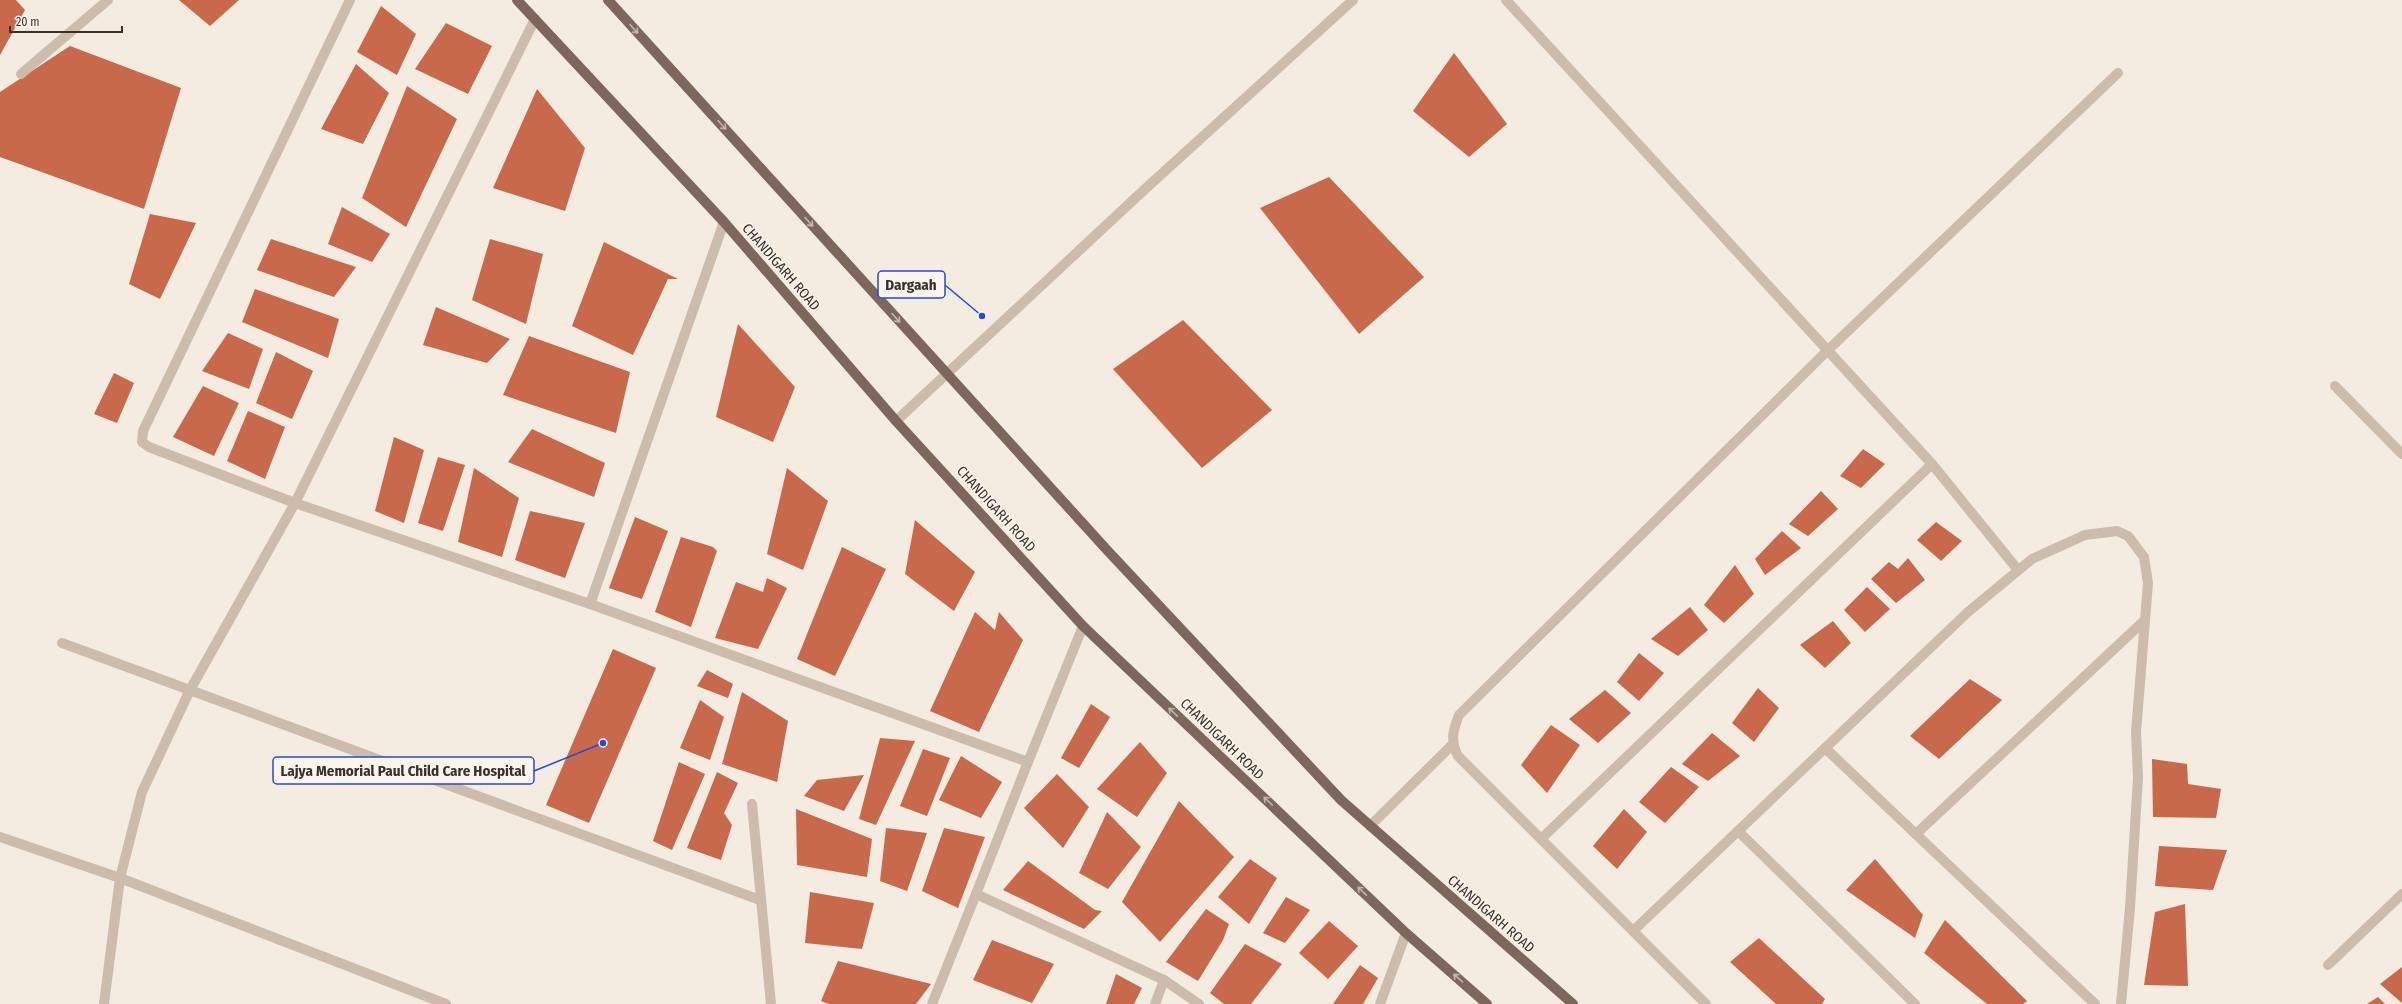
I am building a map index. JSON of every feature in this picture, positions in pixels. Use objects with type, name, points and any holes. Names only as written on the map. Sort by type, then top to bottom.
[{"type":"main road","name":"CHANDIGARH ROAD","points":[[518,0],[724,222],[896,421],[1083,626],[1406,933],[1488,1004]]},
{"type":"main road","name":"CHANDIGARH ROAD","points":[[608,0],[1107,550],[1341,800],[1573,1004]]},
{"type":"street","points":[[21,74],[108,0]]},
{"type":"street","points":[[350,0],[142,435],[142,442],[149,447],[295,503],[590,604],[1028,762]]},
{"type":"street","points":[[896,421],[948,375],[1144,190],[1353,0]]},
{"type":"street","points":[[1506,0],[1932,464],[2018,570]]},
{"type":"street","points":[[104,1004],[120,878],[142,792],[190,690],[295,503],[535,19]]},
{"type":"street","points":[[1706,1004],[1541,839],[1471,772],[1458,756],[1452,745],[1454,729],[1459,714],[1827,351],[2118,73]]},
{"type":"street","points":[[590,604],[724,222]]},
{"type":"street","points":[[2335,386],[2402,454]]},
{"type":"street","points":[[1541,839],[1932,464]]},
{"type":"street","points":[[1633,932],[1968,612],[2018,570],[2032,559],[2085,535],[2117,531],[2128,536],[2144,557],[2148,583],[2136,732],[2138,777],[2130,908],[2121,1004]]},
{"type":"street","points":[[1916,834],[2145,620]]},
{"type":"street","points":[[932,1004],[1083,626]]},
{"type":"street","points":[[62,643],[760,900]]},
{"type":"street","points":[[1370,826],[1452,745]]},
{"type":"street","points":[[1825,748],[2095,1004]]},
{"type":"street","points":[[752,804],[771,1004]]},
{"type":"street","points":[[1738,831],[1914,1004]]},
{"type":"street","points":[[0,837],[120,878],[446,1004]]},
{"type":"street","points":[[976,894],[1164,980],[1199,1004]]},
{"type":"street","points":[[2328,965],[2402,894]]},
{"type":"street","points":[[1380,1004],[1406,933]]},
{"type":"street","points":[[1155,1004],[1164,980]]},
{"type":"building","points":[[0,0],[16,0],[25,10],[0,55]]},
{"type":"building","points":[[179,0],[239,0],[210,26]]},
{"type":"building","points":[[381,6],[416,34],[397,75],[357,52]]},
{"type":"building","points":[[446,23],[492,46],[468,94],[415,69]]},
{"type":"building","points":[[70,46],[181,88],[144,209],[0,157],[0,92]]},
{"type":"building","points":[[1454,53],[1507,124],[1469,157],[1413,111]]},
{"type":"building","points":[[356,64],[389,93],[363,144],[321,129]]},
{"type":"building","points":[[407,86],[457,119],[406,227],[362,198]]},
{"type":"building","points":[[537,89],[585,148],[565,211],[493,188]]},
{"type":"building","points":[[1329,177],[1424,277],[1359,334],[1260,208]]},
{"type":"building","points":[[342,207],[390,234],[372,262],[328,244]]},
{"type":"building","points":[[150,214],[196,223],[160,299],[129,284]]},
{"type":"building","points":[[271,239],[356,267],[334,297],[257,270]]},
{"type":"building","points":[[490,239],[543,254],[526,324],[472,300]]},
{"type":"building","points":[[604,242],[678,279],[668,279],[633,355],[572,326]]},
{"type":"building","points":[[255,289],[339,319],[328,358],[242,322]]},
{"type":"building","points":[[436,307],[510,339],[487,363],[423,345]]},
{"type":"building","points":[[1183,320],[1272,410],[1202,468],[1113,369]]},
{"type":"building","points":[[738,324],[795,387],[773,442],[716,417]]},
{"type":"building","points":[[228,333],[263,349],[249,389],[202,371]]},
{"type":"building","points":[[529,336],[630,372],[616,433],[503,395]]},
{"type":"building","points":[[276,352],[313,371],[292,419],[256,403]]},
{"type":"building","points":[[114,373],[134,383],[117,423],[94,414]]},
{"type":"building","points":[[203,386],[239,403],[214,456],[173,437]]},
{"type":"building","points":[[248,411],[285,427],[265,479],[227,461]]},
{"type":"building","points":[[532,429],[605,463],[594,497],[508,462]]},
{"type":"building","points":[[394,437],[424,450],[404,523],[375,511]]},
{"type":"building","points":[[1863,449],[1885,464],[1861,488],[1840,476]]},
{"type":"building","points":[[438,457],[465,465],[443,531],[418,523]]},
{"type":"building","points":[[474,468],[519,498],[502,557],[458,542]]},
{"type":"building","points":[[787,468],[828,501],[803,570],[767,554]]},
{"type":"building","points":[[1821,491],[1838,509],[1808,536],[1789,524]]},
{"type":"building","points":[[530,511],[585,523],[565,578],[515,560]]},
{"type":"building","points":[[635,517],[668,531],[642,599],[609,588]]},
{"type":"building","points":[[915,520],[975,572],[954,611],[905,574]]},
{"type":"building","points":[[1936,522],[1962,541],[1941,561],[1917,540]]},
{"type":"building","points":[[1782,531],[1801,548],[1765,575],[1755,559]]},
{"type":"building","points":[[681,537],[713,547],[717,551],[691,627],[655,612]]},
{"type":"building","points":[[842,547],[886,569],[835,676],[797,659]]},
{"type":"building","points":[[1908,558],[1925,580],[1896,603],[1871,579],[1889,562],[1898,569]]},
{"type":"building","points":[[1735,565],[1754,594],[1724,623],[1704,605]]},
{"type":"building","points":[[767,578],[787,588],[758,649],[715,638],[736,582],[763,592]]},
{"type":"building","points":[[1867,587],[1890,609],[1865,632],[1844,610]]},
{"type":"building","points":[[1690,607],[1708,630],[1678,656],[1651,639]]},
{"type":"building","points":[[975,612],[995,630],[999,612],[1023,640],[979,732],[930,711]]},
{"type":"building","points":[[1833,621],[1851,643],[1825,668],[1800,645]]},
{"type":"building","points":[[613,649],[656,668],[589,823],[546,805]]},
{"type":"building","points":[[1639,653],[1664,673],[1639,701],[1617,682]]},
{"type":"building","points":[[707,670],[733,684],[728,698],[697,686]]},
{"type":"building","points":[[1970,679],[2002,700],[1939,759],[1910,736]]},
{"type":"building","points":[[1758,688],[1779,708],[1754,742],[1732,723]]},
{"type":"building","points":[[1605,690],[1631,713],[1598,743],[1569,719]]},
{"type":"building","points":[[742,692],[788,721],[777,782],[722,764]]},
{"type":"building","points":[[700,700],[724,717],[710,760],[680,748]]},
{"type":"building","points":[[1091,704],[1110,717],[1079,768],[1061,758]]},
{"type":"building","points":[[1551,725],[1580,745],[1547,793],[1521,765]]},
{"type":"building","points":[[1712,733],[1740,756],[1708,781],[1682,764]]},
{"type":"building","points":[[880,738],[915,741],[876,825],[859,819]]},
{"type":"building","points":[[1140,742],[1167,773],[1137,817],[1097,789]]},
{"type":"building","points":[[923,749],[950,758],[927,816],[900,806]]},
{"type":"building","points":[[961,756],[1002,782],[981,818],[939,800]]},
{"type":"building","points":[[2152,759],[2187,764],[2188,784],[2221,789],[2216,818],[2153,817]]},
{"type":"building","points":[[679,762],[705,774],[672,850],[653,841]]},
{"type":"building","points":[[1671,767],[1699,787],[1665,823],[1639,802]]},
{"type":"building","points":[[717,772],[738,783],[724,813],[732,825],[721,860],[687,848]]},
{"type":"building","points":[[1057,774],[1089,807],[1063,848],[1024,808]]},
{"type":"building","points":[[864,775],[844,811],[804,796],[817,780]]},
{"type":"building","points":[[1179,801],[1234,857],[1160,942],[1122,902]]},
{"type":"building","points":[[796,809],[872,839],[867,877],[797,865]]},
{"type":"building","points":[[1624,809],[1647,832],[1617,869],[1593,846]]},
{"type":"building","points":[[1107,812],[1141,847],[1108,889],[1079,873]]},
{"type":"building","points":[[886,828],[927,833],[907,891],[880,881]]},
{"type":"building","points":[[944,828],[985,837],[958,908],[922,891]]},
{"type":"building","points":[[2159,846],[2227,850],[2213,890],[2155,886]]},
{"type":"building","points":[[1250,859],[1277,878],[1249,924],[1218,897]]},
{"type":"building","points":[[1875,859],[1923,915],[1915,938],[1846,890]]},
{"type":"building","points":[[1028,861],[1095,910],[1102,911],[1084,929],[1003,890]]},
{"type":"building","points":[[810,892],[874,903],[862,949],[805,943]]},
{"type":"building","points":[[1286,897],[1310,910],[1285,943],[1263,933]]},
{"type":"building","points":[[2185,904],[2188,986],[2144,985],[2155,912]]},
{"type":"building","points":[[1206,909],[1229,924],[1223,940],[1198,981],[1166,962]]},
{"type":"building","points":[[1945,920],[2027,1001],[2023,1004],[1987,1004],[1924,953]]},
{"type":"building","points":[[1329,921],[1358,946],[1328,979],[1299,953]]},
{"type":"building","points":[[1759,938],[1825,999],[1822,1004],[1776,1004],[1730,962]]},
{"type":"building","points":[[992,940],[1054,964],[1032,1003],[973,980]]},
{"type":"building","points":[[1245,944],[1282,964],[1251,1004],[1224,1004],[1210,993]]},
{"type":"building","points":[[838,961],[931,984],[916,1004],[829,1004],[821,1001]]},
{"type":"building","points":[[1360,965],[1378,978],[1363,1004],[1333,1004]]},
{"type":"building","points":[[2402,967],[2402,1003],[2380,984]]},
{"type":"building","points":[[1116,974],[1142,988],[1134,1004],[1106,1004]]},
{"type":"building","points":[[2378,997],[2385,1004],[2367,1004]]},
{"type":"place","name":"Dargaah","points":[[982,316]]},
{"type":"place","name":"Lajya Memorial Paul Child Care Hospital","points":[[603,743]]}]
